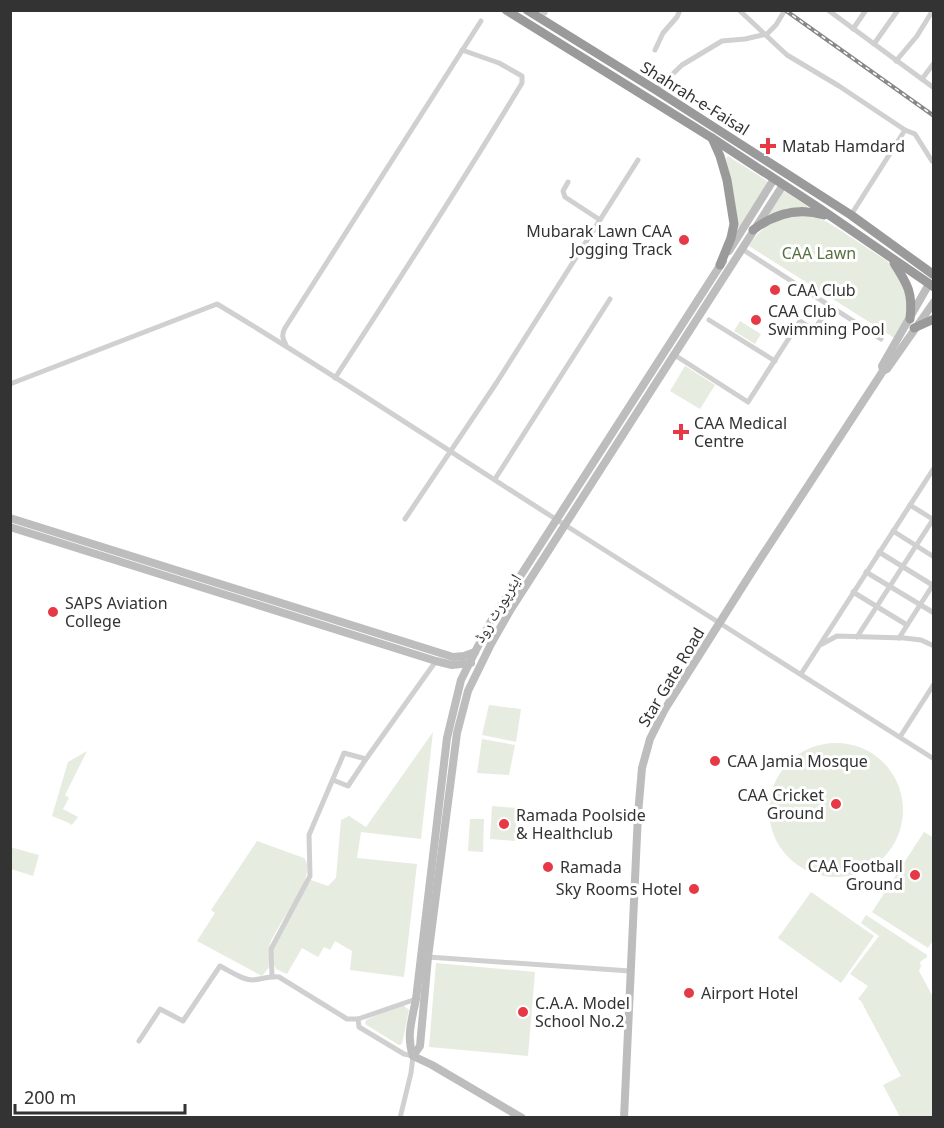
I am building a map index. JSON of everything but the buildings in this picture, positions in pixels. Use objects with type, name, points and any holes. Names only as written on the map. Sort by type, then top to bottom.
[{"type":"highway","name":"Shahrah-e-Faisal","points":[[507,10],[712,138],[892,259],[932,282]]},
{"type":"highway","name":"Shahrah-e-Faisal","points":[[527,10],[851,215],[932,282]]},
{"type":"highway","points":[[712,138],[727,180],[734,224],[720,265]]},
{"type":"highway","points":[[753,230],[777,215],[811,211],[825,215],[847,227]]},
{"type":"highway","points":[[892,259],[910,292],[912,324],[933,319]]},
{"type":"main road","name":"ایئرپورٹ روڈ","points":[[437,855],[447,738],[460,686],[474,652],[774,179]]},
{"type":"main road","name":"ایئرپورٹ روڈ","points":[[10,527],[441,663],[469,664],[485,655],[564,524],[783,185]]},
{"type":"main road","name":"Star Gate Road","points":[[624,1118],[638,814],[642,768],[650,739],[665,709],[718,624],[820,465],[883,371],[887,369],[932,282]]},
{"type":"main road","name":"Star Gate Road","points":[[912,324],[933,302]]},
{"type":"main road","points":[[10,518],[453,657],[474,652]]},
{"type":"main road","points":[[485,655],[468,691],[457,733],[409,1044],[413,1056],[522,1118]]},
{"type":"main road","points":[[453,657],[465,674],[468,691]]},
{"type":"main road","points":[[441,663],[457,675],[460,686]]},
{"type":"main road","points":[[413,1056],[420,1046],[429,922]]},
{"type":"street","points":[[655,50],[663,33],[680,10]]},
{"type":"street","points":[[739,10],[787,55],[905,130],[915,134],[932,161]]},
{"type":"street","points":[[656,90],[682,65],[722,41],[767,34],[785,10]]},
{"type":"street","points":[[828,10],[933,88]]},
{"type":"street","points":[[853,29],[866,10]]},
{"type":"street","points":[[873,44],[898,10]]},
{"type":"street","points":[[896,61],[933,10]]},
{"type":"street","points":[[287,347],[282,332],[481,21]]},
{"type":"street","points":[[335,378],[522,83],[522,76],[499,63],[462,50]]},
{"type":"street","points":[[922,79],[933,63]]},
{"type":"street","points":[[851,215],[905,130]]},
{"type":"street","points":[[405,519],[547,304],[638,160]]},
{"type":"street","points":[[568,182],[563,191],[565,197],[600,220]]},
{"type":"street","points":[[741,249],[881,339]]},
{"type":"street","points":[[495,479],[610,299]]},
{"type":"street","points":[[10,384],[217,304],[933,759]]},
{"type":"street","points":[[673,354],[748,402],[800,321],[814,330],[830,306]]},
{"type":"street","points":[[709,320],[774,361]]},
{"type":"street","points":[[801,674],[933,468]]},
{"type":"street","points":[[857,637],[933,519],[910,505]]},
{"type":"street","points":[[893,531],[933,557]]},
{"type":"street","points":[[879,552],[933,585],[899,638]]},
{"type":"street","points":[[866,572],[933,613]]},
{"type":"street","points":[[853,592],[908,625]]},
{"type":"street","points":[[820,645],[837,636],[921,640],[933,646]]},
{"type":"street","points":[[333,780],[348,786],[366,759],[441,663]]},
{"type":"street","points":[[900,737],[933,684]]},
{"type":"street","points":[[272,976],[271,949],[310,876],[309,835],[345,753],[366,759]]},
{"type":"street","points":[[428,957],[630,970]]},
{"type":"street","points":[[139,1041],[160,1010],[183,1021],[220,966],[244,979],[279,977],[347,1019],[358,1019],[416,999]]},
{"type":"street","points":[[358,1019],[359,1027],[404,1054],[413,1056],[400,1118]]},
{"type":"green space","points":[[728,156],[769,184],[739,232],[726,158]]},
{"type":"green space","points":[[784,191],[807,208],[768,215]]},
{"type":"green space","name":"CAA Lawn","points":[[799,216],[816,217],[829,223],[887,261],[897,273],[907,295],[907,314],[896,339],[749,246],[770,224]]},
{"type":"green space","points":[[740,321],[761,334],[755,344],[734,331]]},
{"type":"green space","points":[[685,366],[715,385],[700,409],[670,391]]},
{"type":"green space","points":[[489,705],[521,709],[516,742],[482,735]]},
{"type":"green space","points":[[433,732],[421,839],[361,832],[357,858],[417,864],[404,977],[350,970],[352,951],[335,941],[330,950],[324,947],[318,957],[302,948],[287,974],[276,969],[273,962],[273,949],[311,880],[328,886],[336,878],[341,820],[349,816],[366,827]]},
{"type":"green space","points":[[482,739],[515,745],[509,775],[477,773]]},
{"type":"green space","name":"CAA Cricket Ground","points":[[836,743],[861,749],[883,763],[897,785],[903,810],[897,835],[883,857],[861,871],[836,877],[811,871],[789,857],[775,835],[769,810],[775,785],[789,763],[811,749]]},
{"type":"green space","points":[[87,751],[65,795],[69,798],[63,809],[78,817],[72,825],[52,816],[68,762]]},
{"type":"green space","name":"Ramada Poolside & Healthclub","points":[[492,806],[517,808],[515,841],[490,839]]},
{"type":"green space","points":[[470,819],[484,819],[483,852],[468,851]]},
{"type":"green space","name":"CAA Football Ground","points":[[924,832],[934,838],[933,940],[928,948],[872,912]]},
{"type":"green space","points":[[257,841],[304,858],[307,866],[306,877],[301,889],[273,938],[269,949],[270,966],[262,976],[197,941],[215,913],[211,910]]},
{"type":"green space","points":[[10,847],[39,855],[33,876],[11,869]]},
{"type":"green space","points":[[811,892],[874,936],[841,983],[778,938]]},
{"type":"green space","points":[[866,915],[927,955],[920,962],[919,971],[933,997],[933,1117],[900,1117],[883,1085],[901,1076],[858,999],[868,986],[850,974],[879,936],[861,923]]},
{"type":"green space","points":[[436,963],[535,972],[528,1056],[429,1047]]},
{"type":"green space","points":[[402,1004],[409,1010],[402,1044],[399,1045],[365,1024],[366,1020]]},
{"type":"railway","points":[[785,10],[934,116]]},
{"type":"place","name":"Matab Hamdard","points":[[768,146]]},
{"type":"place","name":"Mubarak Lawn CAA Jogging Track","points":[[684,240]]},
{"type":"place","name":"CAA Club","points":[[775,290]]},
{"type":"place","name":"CAA Club Swimming Pool","points":[[756,320]]},
{"type":"place","name":"CAA Medical Centre","points":[[681,432]]},
{"type":"place","name":"SAPS Aviation College","points":[[53,612]]},
{"type":"place","name":"CAA Jamia Mosque","points":[[715,761]]},
{"type":"place","name":"CAA Cricket Ground","points":[[836,804]]},
{"type":"place","name":"Ramada Poolside & Healthclub","points":[[504,824]]},
{"type":"place","name":"Ramada","points":[[548,867]]},
{"type":"place","name":"CAA Football Ground","points":[[915,875]]},
{"type":"place","name":"Sky Rooms Hotel","points":[[694,889]]},
{"type":"place","name":"Airport Hotel","points":[[689,993]]},
{"type":"place","name":"C.A.A. Model School No.2","points":[[523,1012]]}]
